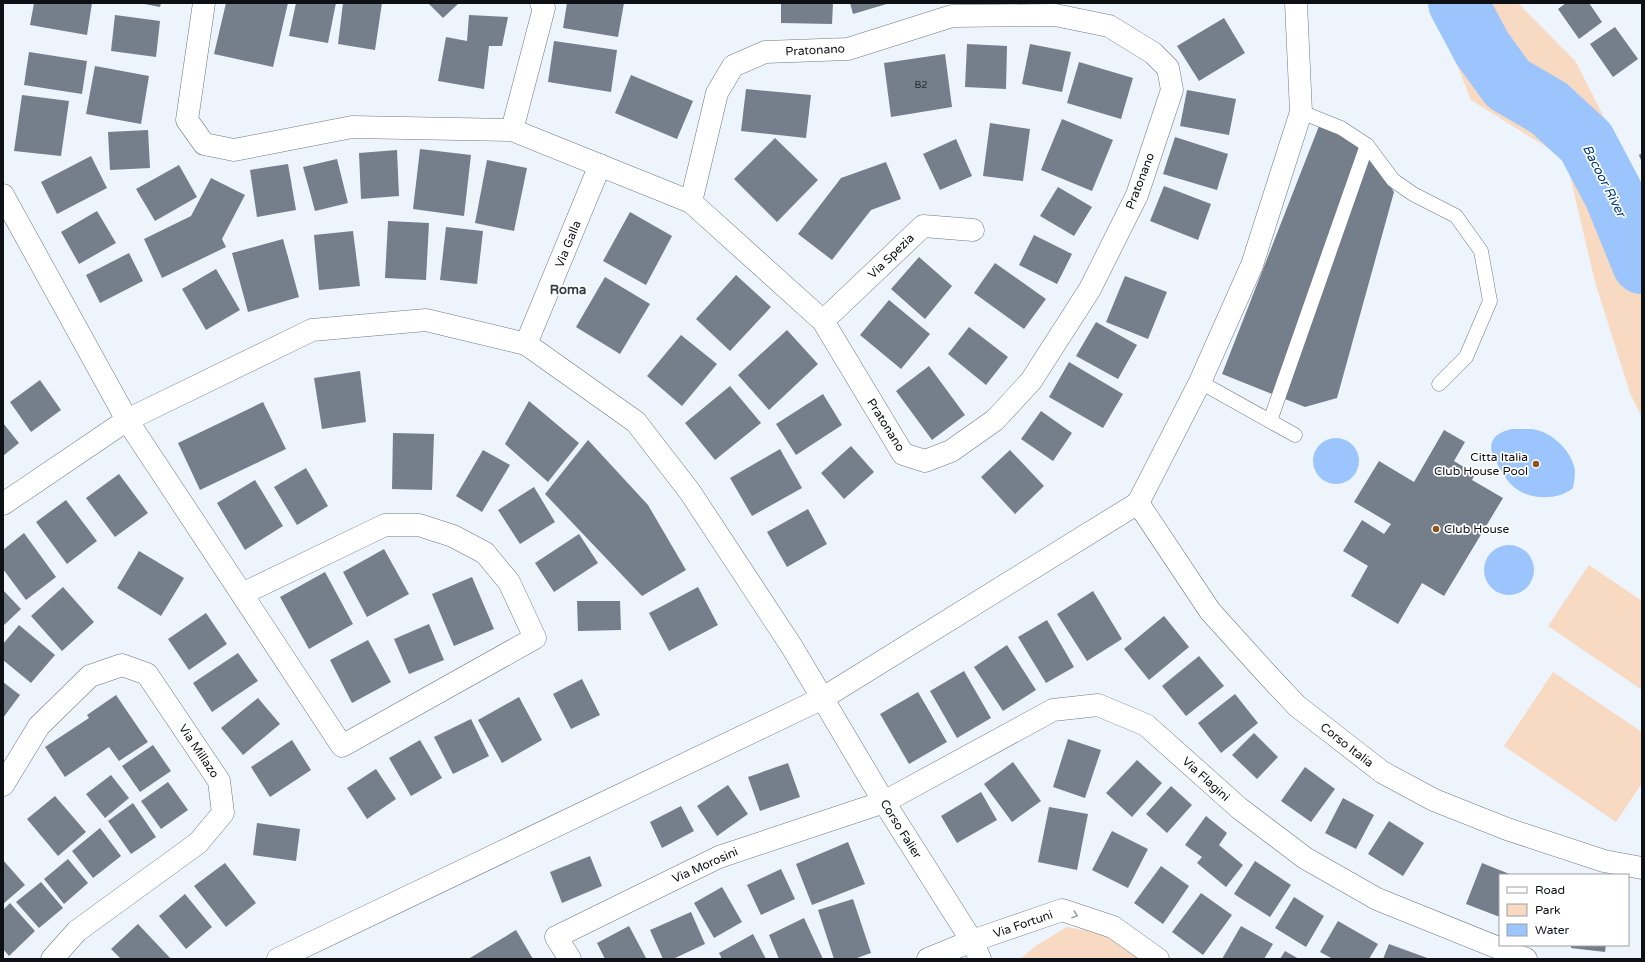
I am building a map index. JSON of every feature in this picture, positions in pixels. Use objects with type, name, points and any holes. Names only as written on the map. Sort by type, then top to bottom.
[{"type":"street","points":[[204,3],[187,120],[204,144],[234,150],[352,127],[512,130],[691,202]]},
{"type":"street","points":[[512,130],[544,8],[541,3]]},
{"type":"street","points":[[278,959],[822,698],[1138,503],[1200,382],[1252,266],[1301,112],[1296,3]]},
{"type":"street","name":"Pratonano","points":[[1055,15],[1109,26],[1153,53],[1168,68],[1172,90],[1137,195],[1090,289],[1031,381],[995,420],[951,451],[925,461],[903,454],[823,321],[691,202],[717,93],[733,66],[765,52],[848,49],[952,16],[1055,15]]},
{"type":"street","name":"Via Galla","points":[[526,344],[600,165]]},
{"type":"street","points":[[3,195],[127,420],[342,746],[535,638],[510,582],[485,554],[453,536],[419,525],[386,526],[242,594]]},
{"type":"street","name":"Via Spezia","points":[[823,321],[923,226],[973,230]]},
{"type":"street","points":[[3,504],[127,420],[312,330],[426,320],[526,344]]},
{"type":"street","name":"Corso Falier","points":[[526,344],[636,422],[690,492],[792,647],[884,802],[976,950]]},
{"type":"street","name":"Corso Italia","points":[[1138,503],[1210,611],[1266,674],[1297,706],[1382,772],[1434,800],[1507,829],[1604,861],[1642,868]]},
{"type":"street","name":"Via Millazo","points":[[3,785],[39,726],[90,676],[122,665],[147,674],[219,781],[223,813],[198,843],[77,931],[52,959]]},
{"type":"street","name":"Via Flagini","points":[[884,802],[1053,710],[1098,705],[1146,725],[1239,808],[1305,858],[1377,899],[1526,959]]},
{"type":"street","name":"Via Morosini","points":[[570,959],[556,937],[719,856],[884,802]]},
{"type":"street","name":"Via Fortuni","points":[[928,959],[976,950],[1062,910],[1113,927],[1158,959]]},
{"type":"lane","points":[[1301,112],[1341,128],[1366,145],[1393,180],[1413,194],[1456,216],[1482,251],[1490,301],[1466,357],[1439,384]]},
{"type":"lane","points":[[1270,421],[1366,145]]},
{"type":"lane","points":[[1200,382],[1295,435]]},
{"type":"green space","points":[[1432,3],[1518,3],[1576,62],[1627,163],[1642,201],[1642,418],[1630,393],[1595,282],[1566,159],[1471,100]]},
{"type":"green space","points":[[1589,565],[1642,601],[1642,690],[1548,626]]},
{"type":"green space","points":[[1553,672],[1642,732],[1642,783],[1616,822],[1504,746]]},
{"type":"green space","points":[[1067,927],[1101,933],[1140,959],[1020,959],[1037,945]]},
{"type":"water","name":"Citta Italia Club House Pool","points":[[1513,429],[1538,430],[1552,437],[1558,442],[1568,453],[1575,469],[1573,488],[1561,495],[1553,497],[1538,497],[1524,493],[1513,486],[1500,469],[1491,448],[1493,439],[1496,436],[1504,431]]},
{"type":"water","points":[[1331,438],[1341,438],[1349,442],[1355,448],[1359,456],[1359,466],[1355,474],[1349,480],[1341,484],[1331,484],[1323,480],[1317,474],[1313,466],[1313,456],[1317,448],[1323,442]]},
{"type":"water","points":[[1509,545],[1518,547],[1529,556],[1534,570],[1532,579],[1523,590],[1509,595],[1500,593],[1489,584],[1484,570],[1486,561],[1495,550]]},
{"type":"building","points":[[34,3],[92,3],[87,35],[30,25]]},
{"type":"building","points":[[139,3],[161,3],[160,7]]},
{"type":"building","points":[[226,3],[288,3],[273,67],[214,54]]},
{"type":"building","points":[[296,3],[336,3],[328,43],[289,36]]},
{"type":"building","points":[[343,3],[382,3],[375,50],[338,44]]},
{"type":"building","points":[[428,3],[459,3],[443,18]]},
{"type":"building","points":[[567,3],[624,3],[618,37],[563,28]]},
{"type":"building","points":[[781,3],[833,3],[832,24],[781,23]]},
{"type":"building","points":[[850,3],[890,3],[853,14]]},
{"type":"building","points":[[1566,3],[1589,3],[1602,22],[1579,39],[1558,9]]},
{"type":"building","points":[[115,15],[160,21],[156,57],[111,51]]},
{"type":"building","points":[[469,15],[508,17],[502,46],[489,46],[484,89],[438,81],[446,37],[467,41]]},
{"type":"building","points":[[1224,18],[1245,53],[1199,81],[1177,46]]},
{"type":"building","points":[[1615,27],[1638,59],[1613,77],[1590,44]]},
{"type":"building","points":[[554,41],[617,50],[611,92],[548,82]]},
{"type":"building","points":[[967,44],[1007,46],[1006,89],[965,87]]},
{"type":"building","points":[[1030,44],[1071,52],[1062,92],[1022,84]]},
{"type":"building","points":[[29,52],[87,61],[82,94],[24,85]]},
{"type":"building","points":[[945,54],[952,107],[891,117],[884,63]]},
{"type":"building","points":[[1079,62],[1133,78],[1121,119],[1067,103]]},
{"type":"building","points":[[95,66],[149,76],[141,124],[86,114]]},
{"type":"building","points":[[631,75],[693,101],[677,139],[615,113]]},
{"type":"building","points":[[746,89],[811,95],[806,138],[741,131]]},
{"type":"building","points":[[1187,90],[1236,99],[1229,135],[1180,126]]},
{"type":"building","points":[[22,95],[69,101],[61,156],[14,151]]},
{"type":"building","points":[[1062,119],[1113,140],[1092,191],[1041,170]]},
{"type":"building","points":[[990,123],[1030,129],[1023,181],[983,176]]},
{"type":"building","points":[[1319,126],[1365,146],[1394,192],[1337,398],[1305,407],[1222,374]]},
{"type":"building","points":[[148,130],[150,168],[110,170],[108,132]]},
{"type":"building","points":[[1175,137],[1228,154],[1217,190],[1163,174]]},
{"type":"building","points":[[775,138],[818,180],[777,222],[734,179]]},
{"type":"building","points":[[956,139],[972,176],[940,190],[923,154]]},
{"type":"building","points":[[420,149],[471,155],[464,216],[413,209]]},
{"type":"building","points":[[397,150],[399,196],[361,199],[359,153]]},
{"type":"building","points":[[1642,153],[1642,163],[1639,155]]},
{"type":"building","points":[[91,156],[107,188],[57,214],[41,182]]},
{"type":"building","points":[[337,159],[348,203],[315,211],[303,167]]},
{"type":"building","points":[[487,160],[527,168],[514,231],[475,223]]},
{"type":"building","points":[[886,162],[901,199],[871,210],[832,260],[798,234],[841,178]]},
{"type":"building","points":[[288,164],[296,210],[257,217],[250,170]]},
{"type":"building","points":[[179,165],[197,197],[155,221],[136,189]]},
{"type":"building","points":[[211,178],[245,195],[222,239],[226,247],[162,278],[144,239],[191,216]]},
{"type":"building","points":[[1164,186],[1211,204],[1198,240],[1150,221]]},
{"type":"building","points":[[1058,187],[1092,207],[1074,236],[1040,216]]},
{"type":"building","points":[[97,211],[116,243],[79,264],[61,232]]},
{"type":"building","points":[[630,212],[672,236],[646,285],[603,261]]},
{"type":"building","points":[[388,221],[429,223],[426,280],[385,278]]},
{"type":"building","points":[[446,227],[483,231],[477,284],[440,280]]},
{"type":"building","points":[[353,231],[360,286],[319,290],[314,235]]},
{"type":"building","points":[[1034,235],[1072,254],[1057,284],[1019,265]]},
{"type":"building","points":[[283,239],[299,297],[248,312],[232,253]]},
{"type":"building","points":[[129,253],[143,281],[100,303],[86,275]]},
{"type":"building","points":[[919,257],[952,286],[925,319],[891,289]]},
{"type":"building","points":[[995,263],[1046,299],[1024,329],[974,293]]},
{"type":"building","points":[[216,269],[240,310],[206,330],[182,289]]},
{"type":"building","points":[[736,275],[771,307],[730,351],[696,319]]},
{"type":"building","points":[[1125,276],[1167,292],[1148,339],[1106,322]]},
{"type":"building","points":[[605,277],[650,304],[620,354],[576,327]]},
{"type":"building","points":[[889,300],[930,334],[901,369],[860,335]]},
{"type":"building","points":[[1096,322],[1137,345],[1118,379],[1076,356]]},
{"type":"building","points":[[969,327],[1008,357],[986,385],[948,354]]},
{"type":"building","points":[[787,330],[818,364],[769,410],[738,375]]},
{"type":"building","points":[[681,335],[717,364],[682,406],[647,376]]},
{"type":"building","points":[[1069,362],[1123,394],[1103,428],[1049,397]]},
{"type":"building","points":[[929,366],[965,415],[932,440],[896,391]]},
{"type":"building","points":[[360,371],[366,422],[322,429],[314,378]]},
{"type":"building","points":[[40,380],[61,410],[31,432],[10,402]]},
{"type":"building","points":[[730,386],[761,423],[715,460],[685,423]]},
{"type":"building","points":[[823,394],[842,425],[796,455],[776,424]]},
{"type":"building","points":[[529,401],[579,443],[548,482],[505,444]]},
{"type":"building","points":[[263,402],[286,449],[200,490],[178,443]]},
{"type":"building","points":[[1041,411],[1072,433],[1053,461],[1021,439]]},
{"type":"building","points":[[3,423],[19,443],[3,456]]},
{"type":"building","name":"Club House","points":[[1444,430],[1465,442],[1454,461],[1475,474],[1472,480],[1503,498],[1444,596],[1422,583],[1398,624],[1351,596],[1368,566],[1343,551],[1362,520],[1384,534],[1391,524],[1354,502],[1379,461],[1414,482]]},
{"type":"building","points":[[393,433],[434,434],[432,490],[392,489]]},
{"type":"building","points":[[588,440],[648,505],[686,570],[642,596],[545,494]]},
{"type":"building","points":[[851,446],[874,472],[844,499],[821,473]]},
{"type":"building","points":[[780,449],[802,488],[752,516],[730,478]]},
{"type":"building","points":[[483,450],[510,465],[482,512],[456,496]]},
{"type":"building","points":[[1010,450],[1044,486],[1015,514],[981,477]]},
{"type":"building","points":[[306,468],[328,506],[297,525],[274,487]]},
{"type":"building","points":[[119,474],[148,513],[115,537],[86,498]]},
{"type":"building","points":[[255,480],[283,526],[245,550],[217,503]]},
{"type":"building","points":[[534,487],[555,522],[520,544],[498,510]]},
{"type":"building","points":[[66,500],[97,541],[67,564],[36,522]]},
{"type":"building","points":[[808,509],[827,544],[787,567],[767,532]]},
{"type":"building","points":[[24,533],[56,577],[26,600],[3,569],[3,550]]},
{"type":"building","points":[[579,534],[598,563],[554,592],[535,563]]},
{"type":"building","points":[[384,549],[409,594],[367,617],[343,572]]},
{"type":"building","points":[[139,551],[184,578],[161,616],[117,588]]},
{"type":"building","points":[[325,572],[353,624],[309,649],[280,597]]},
{"type":"building","points":[[472,577],[494,629],[454,646],[432,594]]},
{"type":"building","points":[[63,587],[94,622],[62,651],[31,616]]},
{"type":"building","points":[[698,587],[718,625],[669,651],[649,613]]},
{"type":"building","points":[[3,590],[21,609],[3,626]]},
{"type":"building","points":[[1093,591],[1122,639],[1087,661],[1057,614]]},
{"type":"building","points":[[577,601],[620,601],[621,630],[578,631]]},
{"type":"building","points":[[206,613],[227,644],[189,670],[168,639]]},
{"type":"building","points":[[1164,616],[1189,647],[1149,680],[1124,649]]},
{"type":"building","points":[[1047,620],[1074,667],[1046,683],[1018,637]]},
{"type":"building","points":[[429,624],[444,660],[409,674],[394,639]]},
{"type":"building","points":[[19,625],[55,655],[31,683],[3,660],[3,644]]},
{"type":"building","points":[[368,640],[391,682],[352,703],[330,660]]},
{"type":"building","points":[[1007,645],[1036,690],[1003,711],[974,667]]},
{"type":"building","points":[[238,653],[258,681],[212,712],[193,683]]},
{"type":"building","points":[[1199,656],[1224,686],[1186,716],[1162,686]]},
{"type":"building","points":[[964,671],[991,718],[957,738],[930,691]]},
{"type":"building","points":[[582,679],[600,715],[571,729],[553,694]]},
{"type":"building","points":[[3,682],[20,695],[3,718]]},
{"type":"building","points":[[918,692],[947,742],[909,764],[880,714]]},
{"type":"building","points":[[1235,694],[1258,723],[1221,753],[1198,723]]},
{"type":"building","points":[[116,695],[148,742],[119,761],[109,747],[65,777],[45,747],[89,718],[87,715]]},
{"type":"building","points":[[519,697],[542,740],[502,763],[478,720]]},
{"type":"building","points":[[258,698],[280,724],[243,755],[221,728]]},
{"type":"building","points":[[471,719],[489,756],[453,774],[434,737]]},
{"type":"building","points":[[1254,733],[1278,757],[1257,779],[1232,755]]},
{"type":"building","points":[[1068,739],[1101,750],[1085,798],[1053,787]]},
{"type":"building","points":[[292,740],[311,770],[270,797],[251,767]]},
{"type":"building","points":[[420,740],[442,778],[411,796],[389,758]]},
{"type":"building","points":[[153,745],[171,771],[140,792],[122,766]]},
{"type":"building","points":[[1137,760],[1162,783],[1132,817],[1106,793]]},
{"type":"building","points":[[1013,762],[1041,801],[1012,822],[984,784]]},
{"type":"building","points":[[788,763],[800,797],[760,811],[748,777]]},
{"type":"building","points":[[1305,767],[1335,789],[1311,822],[1281,801]]},
{"type":"building","points":[[376,769],[396,799],[367,819],[347,788]]},
{"type":"building","points":[[111,775],[129,798],[105,818],[86,794]]},
{"type":"building","points":[[168,782],[188,810],[161,829],[141,801]]},
{"type":"building","points":[[728,785],[748,814],[717,836],[697,806]]},
{"type":"building","points":[[1171,786],[1192,805],[1167,833],[1146,814]]},
{"type":"building","points":[[981,792],[997,820],[957,843],[941,816]]},
{"type":"building","points":[[55,796],[86,832],[58,856],[27,819]]},
{"type":"building","points":[[1343,798],[1374,815],[1356,849],[1325,833]]},
{"type":"building","points":[[133,803],[156,837],[131,854],[108,821]]},
{"type":"building","points":[[681,806],[694,831],[662,848],[650,822]]},
{"type":"building","points":[[1049,807],[1088,814],[1077,870],[1038,862]]},
{"type":"building","points":[[1206,816],[1227,833],[1219,845],[1243,865],[1226,887],[1197,863],[1202,857],[1185,845]]},
{"type":"building","points":[[1389,821],[1424,843],[1403,876],[1368,854]]},
{"type":"building","points":[[257,823],[300,829],[296,861],[253,855]]},
{"type":"building","points":[[100,828],[121,856],[93,878],[72,851]]},
{"type":"building","points":[[1112,831],[1148,849],[1128,888],[1092,870]]},
{"type":"building","points":[[848,842],[865,884],[812,905],[796,864]]},
{"type":"building","points":[[590,856],[602,886],[562,903],[550,872]]},
{"type":"building","points":[[68,859],[88,883],[64,904],[44,879]]},
{"type":"building","points":[[3,860],[25,885],[3,904]]},
{"type":"building","points":[[1255,861],[1291,885],[1270,917],[1234,894]]},
{"type":"building","points":[[225,863],[256,903],[226,927],[194,886]]},
{"type":"building","points":[[1482,863],[1510,874],[1499,874],[1499,917],[1466,904]]},
{"type":"building","points":[[1161,866],[1189,886],[1163,924],[1134,903]]},
{"type":"building","points":[[781,869],[795,899],[761,915],[747,885]]},
{"type":"building","points":[[41,882],[63,908],[39,928],[16,902]]},
{"type":"building","points":[[722,887],[742,922],[714,938],[694,903]]},
{"type":"building","points":[[1201,893],[1232,915],[1203,955],[1172,932]]},
{"type":"building","points":[[185,894],[212,927],[186,949],[159,916]]},
{"type":"building","points":[[1294,897],[1324,916],[1306,947],[1275,928]]},
{"type":"building","points":[[853,899],[871,953],[854,959],[834,959],[818,910]]},
{"type":"building","points":[[10,903],[35,931],[9,956],[3,949],[3,910]]},
{"type":"building","points":[[691,912],[705,944],[673,959],[663,959],[650,930]]},
{"type":"building","points":[[804,918],[823,959],[779,959],[769,935]]},
{"type":"building","points":[[1338,921],[1378,944],[1369,959],[1333,959],[1320,952]]},
{"type":"building","points":[[138,924],[171,959],[121,959],[111,949]]},
{"type":"building","points":[[629,926],[646,958],[605,959],[597,943]]},
{"type":"building","points":[[1241,926],[1273,944],[1264,959],[1222,959]]},
{"type":"building","points":[[516,930],[533,959],[470,958]]},
{"type":"building","points":[[753,934],[766,959],[722,959],[719,953]]},
{"type":"building","points":[[1389,944],[1430,959],[1383,959]]},
{"type":"building","points":[[1571,946],[1606,946],[1605,952],[1571,948]]},
{"type":"building","points":[[1285,951],[1299,959],[1280,959]]},
{"type":"waterway","name":"Bacoor River","points":[[1458,3],[1482,48],[1508,84],[1549,108],[1586,142],[1614,195],[1642,264]]},
{"type":"place","name":"Citta Italia Club House Pool","points":[[1536,464]]},
{"type":"place","name":"Club House","points":[[1436,529]]},
{"type":"district","name":"Roma","points":[[568,290]]}]
